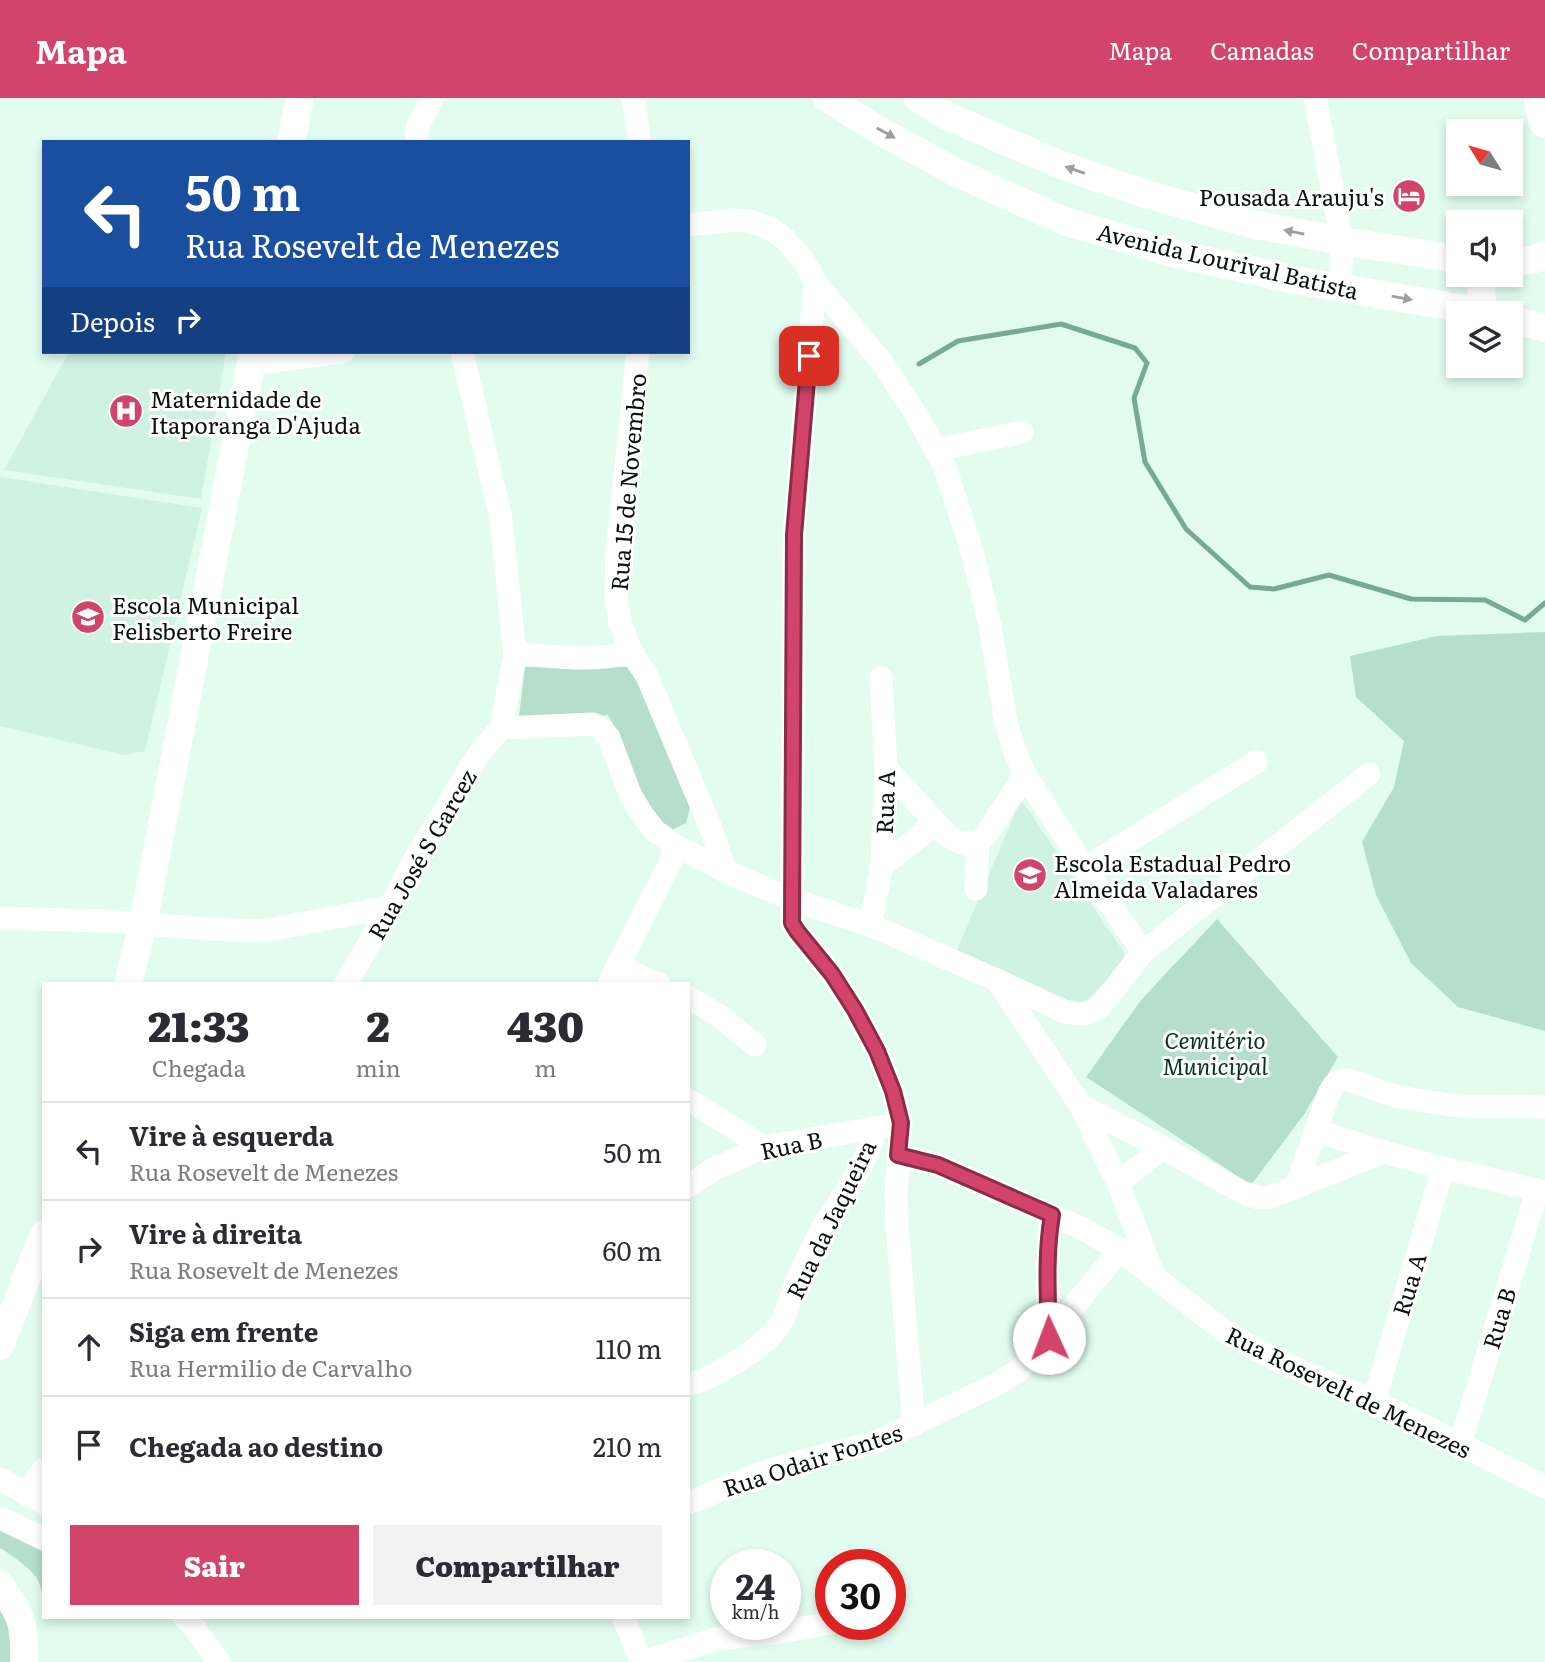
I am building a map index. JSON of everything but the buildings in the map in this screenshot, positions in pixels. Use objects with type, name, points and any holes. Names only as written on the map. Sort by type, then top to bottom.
[{"type":"highway","points":[[1540,98],[1545,121]]},
{"type":"main road","points":[[291,140],[299,98]]},
{"type":"main road","name":"Avenida Lourival Batista","points":[[827,98],[955,172],[1064,221],[1173,253],[1295,279],[1446,305]]},
{"type":"main road","name":"Avenida Lourival Batista","points":[[918,98],[947,116],[1060,165],[1126,188],[1251,224],[1446,257]]},
{"type":"main road","points":[[1523,262],[1545,255]]},
{"type":"main road","points":[[1523,322],[1545,328]]},
{"type":"main road","points":[[128,982],[143,924],[252,358]]},
{"type":"main road","points":[[0,1346],[42,1239]]},
{"type":"main road","points":[[0,1585],[22,1623],[24,1662]]},
{"type":"street","points":[[417,140],[417,127],[432,98]]},
{"type":"street","points":[[633,98],[640,140]]},
{"type":"street","points":[[1315,98],[1342,241],[1340,287]]},
{"type":"street","points":[[690,225],[749,221],[770,228],[785,239],[804,261],[815,282],[881,361],[914,411],[944,464],[972,551],[990,626],[1006,722],[1015,752],[1025,775],[1143,952]]},
{"type":"street","points":[[815,282],[794,535],[792,923],[832,974],[861,1020],[893,1091],[901,1123],[896,1195],[897,1226],[914,1425]]},
{"type":"street","points":[[252,358],[313,354]]},
{"type":"street","points":[[461,354],[501,519],[515,654],[501,728],[593,724],[598,726],[609,738],[631,796],[655,831],[678,847],[725,871],[793,900],[870,925],[1063,1011],[1087,1013],[1099,1008],[1143,952],[1369,775]]},
{"type":"street","name":"Rua 15 de Novembro","points":[[638,354],[618,552],[616,597],[620,622],[631,652],[647,676],[712,831],[725,871]]},
{"type":"street","points":[[936,450],[1022,432]]},
{"type":"street","points":[[515,654],[581,658],[616,657],[631,652]]},
{"type":"street","name":"Rua A","points":[[870,925],[882,866],[886,768],[881,678]]},
{"type":"street","name":"Rua José S Garcez","points":[[347,982],[416,857],[479,754],[501,728]]},
{"type":"street","points":[[1085,868],[1256,762]]},
{"type":"street","points":[[886,768],[946,834],[968,845],[978,843],[986,835],[1025,775]]},
{"type":"street","points":[[882,866],[935,822]]},
{"type":"street","points":[[976,889],[978,843]]},
{"type":"street","points":[[649,982],[613,975],[678,847]]},
{"type":"street","points":[[0,918],[263,931],[390,907]]},
{"type":"street","points":[[997,980],[1081,1106],[1118,1183],[1153,1275]]},
{"type":"street","points":[[690,998],[718,1015],[755,1045]]},
{"type":"street","points":[[1296,1186],[1329,1093],[1336,1081],[1341,1079],[1398,1097],[1457,1106],[1545,1107]]},
{"type":"street","points":[[690,1101],[764,1147]]},
{"type":"street","points":[[1081,1106],[1244,1194],[1259,1198],[1271,1197],[1384,1152]]},
{"type":"street","name":"Rua B","points":[[690,1185],[714,1169],[764,1147],[901,1123]]},
{"type":"street","name":"Rua da Jaqueira","points":[[690,1383],[716,1373],[747,1354],[778,1327],[821,1231],[864,1161],[874,1128]]},
{"type":"street","points":[[1316,1130],[1443,1168],[1541,1191]]},
{"type":"street","points":[[1118,1183],[1163,1149]]},
{"type":"street","name":"Rua Rosevelt de Menezes","points":[[898,1155],[938,1165],[1085,1230],[1120,1250],[1224,1331],[1246,1344],[1374,1401],[1545,1487]]},
{"type":"street","name":"Rua A","points":[[1374,1401],[1443,1168]]},
{"type":"street","name":"Rua B","points":[[1460,1445],[1541,1191]]},
{"type":"street","points":[[1049,1338],[1047,1271],[1052,1215]]},
{"type":"street","name":"Rua Odair Fontes","points":[[690,1502],[764,1472],[877,1442],[999,1383],[1019,1370],[1049,1338],[1120,1250]]},
{"type":"street","points":[[0,1479],[35,1499],[42,1476]]},
{"type":"street","points":[[0,1518],[42,1538]]},
{"type":"street","points":[[186,1619],[219,1662]]},
{"type":"street","points":[[624,1619],[643,1662],[716,1639],[815,1626]]},
{"type":"shaded area","name":"Maternidade de Itaporanga D'Ajuda","points":[[68,354],[226,354],[201,499],[4,470]]},
{"type":"shaded area","name":"Escola Municipal Felisberto Freire","points":[[0,477],[202,508],[145,751],[124,755],[0,726]]},
{"type":"shaded area","name":"Escola Estadual Pedro Almeida Valadares","points":[[1021,799],[1125,954],[1118,970],[1084,1002],[1070,1003],[957,950]]},
{"type":"green space","points":[[1545,632],[1545,1031],[1458,1007],[1411,963],[1376,895],[1362,842],[1394,787],[1404,741],[1356,697],[1350,656],[1437,636]]},
{"type":"green space","points":[[525,667],[629,667],[639,671],[691,804],[686,823],[672,830],[658,821],[649,809],[608,715],[524,721],[519,716]]},
{"type":"green space","name":"Cemitério Municipal","points":[[1217,919],[1338,1057],[1305,1113],[1251,1185],[1086,1077],[1141,1000]]},
{"type":"green space","points":[[0,1530],[42,1550],[42,1596],[36,1577],[0,1548]]},
{"type":"green space","points":[[0,1607],[13,1631],[14,1662],[0,1662]]},
{"type":"waterway","points":[[919,364],[958,341],[1061,324],[1135,348],[1147,363],[1134,398],[1145,462],[1186,529],[1250,587],[1274,589],[1329,575],[1411,599],[1485,600],[1525,620],[1545,603]]},
{"type":"place","name":"Pousada Arauju's","points":[[1409,196]]},
{"type":"place","name":"Maternidade de Itaporanga D'Ajuda","points":[[126,411]]},
{"type":"place","name":"Escola Municipal Felisberto Freire","points":[[88,617]]},
{"type":"place","name":"Escola Estadual Pedro Almeida Valadares","points":[[1030,875]]},
{"type":"route","points":[[809,356],[794,535],[792,923],[832,974],[877,1051],[893,1091],[901,1123],[898,1155],[938,1165],[1052,1215],[1047,1271],[1049,1338]]}]
